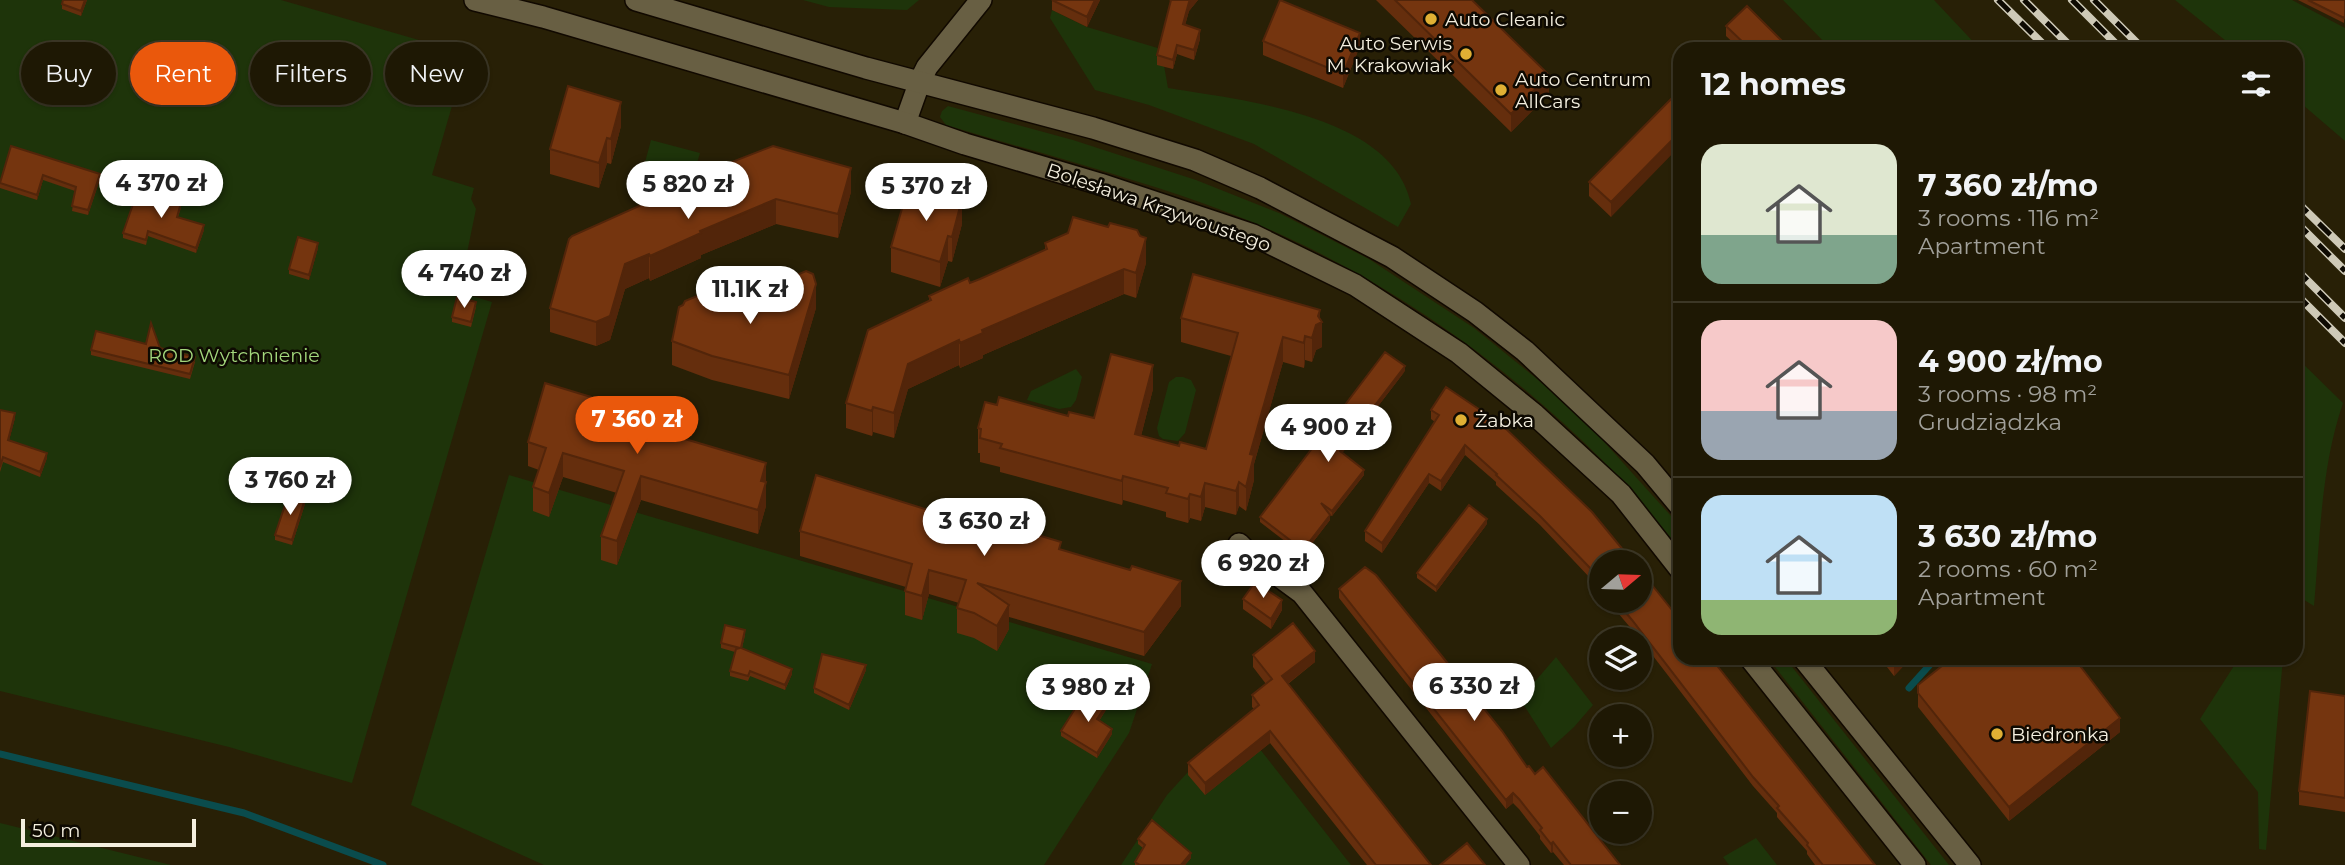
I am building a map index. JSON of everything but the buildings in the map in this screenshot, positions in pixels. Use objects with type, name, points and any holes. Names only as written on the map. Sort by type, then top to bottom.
[{"type":"main road","name":"Bolesława Krzywoustego","points":[[475,0],[554,20],[905,123],[1252,235],[1354,285],[1459,353],[1535,415],[1621,494],[1673,560]]},
{"type":"main road","points":[[636,0],[863,67],[1093,128],[1195,160],[1260,188],[1392,257],[1475,312],[1525,351],[1645,464],[1673,498]]},
{"type":"main road","points":[[905,123],[920,81],[942,48],[981,0]]},
{"type":"main road","points":[[1239,544],[1301,593],[1519,865]]},
{"type":"main road","points":[[1756,665],[1915,865]]},
{"type":"main road","points":[[1809,665],[1970,865]]},
{"type":"green space","name":"ROD Wytchnienie","points":[[0,0],[281,0],[426,42],[385,42],[385,105],[452,105],[432,175],[474,188],[471,199],[476,209],[459,292],[492,302],[352,783],[229,747],[0,691]]},
{"type":"green space","points":[[803,0],[919,0],[907,10],[829,7]]},
{"type":"green space","points":[[1783,0],[1934,0],[1973,42],[1824,42]]},
{"type":"green space","points":[[2175,0],[2292,0],[2345,28],[2345,141],[2303,105],[2303,42],[2227,42]]},
{"type":"green space","points":[[1052,10],[1087,27],[1161,49],[1168,88],[1271,106],[1345,131],[1375,150],[1398,174],[1411,204],[1398,227],[1254,144],[1149,105],[1095,90],[1050,18]]},
{"type":"green space","points":[[948,106],[1073,140],[1196,180],[1279,213],[1369,259],[1474,328],[1552,391],[1598,435],[1673,518],[1673,540],[1613,472],[1515,381],[1418,310],[1367,279],[1261,226],[1205,204],[946,125],[940,117]]},
{"type":"green space","points":[[651,140],[700,153],[694,173],[663,188],[640,181]]},
{"type":"green space","points":[[2303,364],[2343,403],[2326,477],[2314,606],[2303,599]]},
{"type":"green space","points":[[1076,369],[1082,377],[1076,400],[1071,407],[1059,409],[1027,400],[1031,391]]},
{"type":"green space","points":[[1176,377],[1191,380],[1196,390],[1185,433],[1178,441],[1163,439],[1157,428],[1169,382]]},
{"type":"green space","points":[[509,475],[1152,664],[1129,733],[1044,865],[544,865],[411,805]]},
{"type":"green space","points":[[1556,657],[1592,704],[1589,704],[1589,710],[1574,727],[1551,748],[1520,699]]},
{"type":"green space","points":[[1774,665],[1791,665],[1949,865],[1931,865]]},
{"type":"green space","points":[[2235,665],[2282,665],[2266,850],[2259,849],[2258,792],[2200,719]]},
{"type":"green space","points":[[1241,725],[1351,865],[1121,865],[1167,795],[1187,773]]},
{"type":"green space","points":[[0,823],[171,865],[0,865]]},
{"type":"green space","points":[[1756,838],[1777,865],[1729,865],[1723,857]]},
{"type":"waterway","points":[[1909,688],[1930,665]]},
{"type":"waterway","points":[[0,754],[244,813],[383,865]]},
{"type":"railway","points":[[1998,0],[2041,42]]},
{"type":"railway","points":[[2024,0],[2066,42]]},
{"type":"railway","points":[[2072,0],[2114,42]]},
{"type":"railway","points":[[2094,0],[2136,42]]},
{"type":"railway","points":[[2303,208],[2345,249]]},
{"type":"railway","points":[[2303,229],[2345,271]]},
{"type":"railway","points":[[2303,276],[2345,318]]},
{"type":"railway","points":[[2303,301],[2345,343]]},
{"type":"place","name":"Auto Cleanic","points":[[1431,19]]},
{"type":"place","name":"Auto Serwis M. Krakowiak","points":[[1466,54]]},
{"type":"place","name":"Auto Centrum AllCars","points":[[1501,90]]},
{"type":"place","name":"Żabka","points":[[1461,420]]},
{"type":"place","name":"Biedronka","points":[[1997,734]]}]
